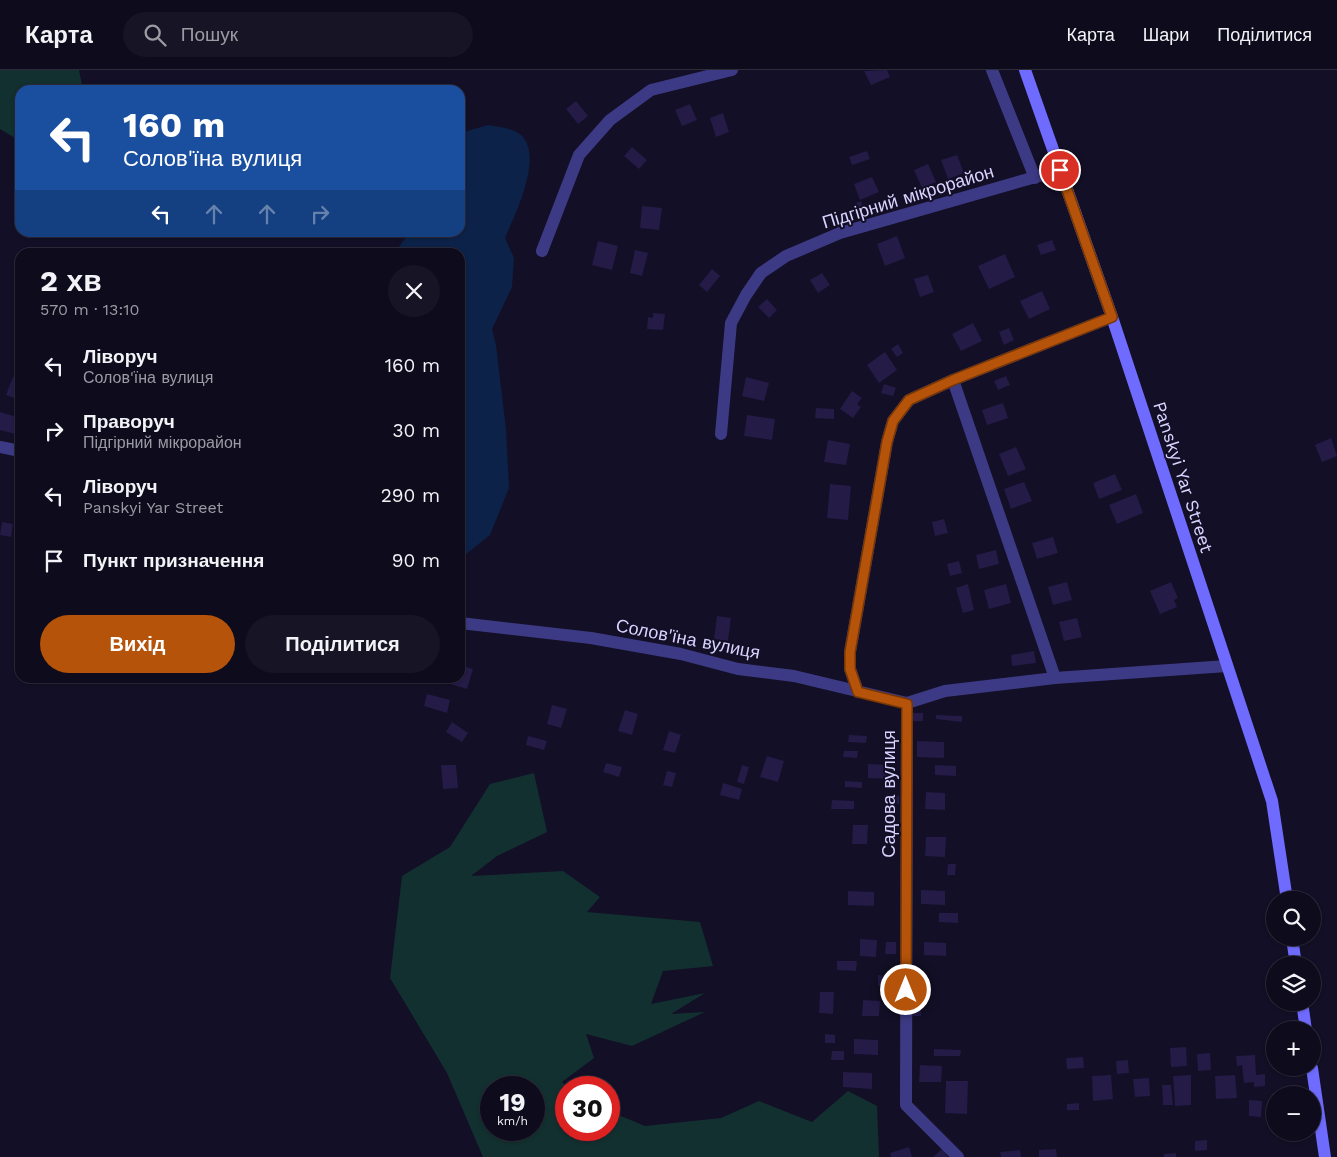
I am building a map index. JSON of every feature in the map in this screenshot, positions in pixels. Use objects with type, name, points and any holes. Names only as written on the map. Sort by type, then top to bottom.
[{"type":"street","points":[[542,251],[579,154],[610,120],[651,90],[732,70]]},
{"type":"street","points":[[992,70],[1034,178]]},
{"type":"street","name":"Panskyi Yar Street","points":[[1025,70],[1112,317],[1272,802],[1286,891]]},
{"type":"street","name":"Підгірний мікрорайон","points":[[721,434],[731,323],[746,295],[761,273],[786,256],[840,233],[1060,170]]},
{"type":"street","points":[[858,692],[850,669],[850,652],[893,421],[909,400],[953,380],[1112,317]]},
{"type":"street","points":[[953,380],[1055,678]]},
{"type":"street","points":[[0,447],[15,450]]},
{"type":"street","name":"Солов'їна вулиця","points":[[465,624],[591,638],[681,654],[738,668],[794,676],[907,704]]},
{"type":"street","points":[[907,704],[944,691],[1055,678],[1227,666]]},
{"type":"street","name":"Садова вулиця","points":[[907,704],[906,1105],[958,1157]]},
{"type":"street","points":[[1313,1076],[1325,1157]]},
{"type":"green space","points":[[0,70],[79,70],[82,85],[15,85],[15,138],[0,129]]},
{"type":"green space","points":[[534,773],[547,832],[497,856],[471,876],[563,871],[600,897],[587,912],[700,922],[713,966],[663,971],[651,1004],[705,993],[671,1014],[705,1012],[632,1046],[586,1034],[594,1058],[570,1076],[555,1076],[555,1141],[620,1141],[620,1116],[645,1126],[721,1118],[759,1101],[812,1122],[848,1091],[877,1106],[879,1157],[483,1157],[447,1073],[390,978],[402,876],[450,847],[490,784]]},
{"type":"water","points":[[488,125],[514,131],[521,135],[527,145],[530,157],[529,171],[521,201],[505,238],[514,258],[512,287],[492,329],[496,345],[506,429],[509,488],[490,535],[465,555],[465,248],[398,248],[406,237],[465,237],[465,134],[467,131]]},
{"type":"building","points":[[887,70],[890,77],[871,85],[864,71]]},
{"type":"building","points":[[576,101],[588,116],[578,124],[566,109]]},
{"type":"building","points":[[690,104],[697,120],[682,126],[675,110]]},
{"type":"building","points":[[723,113],[729,132],[716,137],[710,118]]},
{"type":"building","points":[[632,147],[647,160],[639,169],[624,156]]},
{"type":"building","points":[[867,151],[870,159],[852,165],[849,157]]},
{"type":"building","points":[[957,155],[964,173],[948,179],[941,160]]},
{"type":"building","points":[[928,164],[936,182],[922,188],[914,170]]},
{"type":"building","points":[[872,177],[879,192],[860,200],[854,184]]},
{"type":"building","points":[[861,201],[865,216],[858,218],[854,204]]},
{"type":"building","points":[[642,206],[662,208],[659,230],[640,228]]},
{"type":"building","points":[[897,236],[905,258],[885,266],[877,244]]},
{"type":"building","points":[[1052,240],[1056,250],[1041,255],[1037,245]]},
{"type":"building","points":[[598,241],[618,246],[612,270],[592,265]]},
{"type":"building","points":[[635,250],[648,253],[642,276],[630,273]]},
{"type":"building","points":[[1005,254],[1015,277],[989,289],[978,266]]},
{"type":"building","points":[[712,269],[720,276],[707,292],[699,285]]},
{"type":"building","points":[[822,273],[830,285],[818,293],[810,280]]},
{"type":"building","points":[[928,275],[934,292],[920,297],[914,279]]},
{"type":"building","points":[[1042,291],[1050,309],[1029,319],[1020,301]]},
{"type":"building","points":[[767,299],[777,310],[769,318],[758,307]]},
{"type":"building","points":[[653,313],[665,314],[663,330],[647,329],[648,317],[653,318]]},
{"type":"building","points":[[973,323],[982,341],[961,351],[952,334]]},
{"type":"building","points":[[1009,328],[1014,340],[1004,345],[999,332]]},
{"type":"building","points":[[898,344],[903,353],[897,357],[891,349]]},
{"type":"building","points":[[885,352],[897,370],[879,383],[867,365]]},
{"type":"building","points":[[1006,376],[1010,385],[998,390],[994,381]]},
{"type":"building","points":[[13,377],[15,378],[15,398],[6,395]]},
{"type":"building","points":[[746,377],[769,383],[764,401],[742,396]]},
{"type":"building","points":[[884,384],[896,388],[893,396],[881,393]]},
{"type":"building","points":[[852,391],[862,398],[857,404],[861,407],[853,418],[840,409]]},
{"type":"building","points":[[1003,403],[1008,418],[987,425],[982,410]]},
{"type":"building","points":[[816,408],[834,409],[834,419],[815,418]]},
{"type":"building","points":[[0,412],[15,416],[15,434],[0,430]]},
{"type":"building","points":[[747,415],[775,419],[772,440],[744,436]]},
{"type":"building","points":[[1331,438],[1337,456],[1322,462],[1315,445]]},
{"type":"building","points":[[828,440],[850,444],[846,465],[824,462]]},
{"type":"building","points":[[1016,447],[1026,469],[1008,476],[999,454]]},
{"type":"building","points":[[1115,474],[1122,490],[1099,499],[1093,483]]},
{"type":"building","points":[[1024,482],[1032,501],[1011,509],[1004,489]]},
{"type":"building","points":[[830,484],[851,486],[848,520],[827,518]]},
{"type":"building","points":[[1136,494],[1143,513],[1117,524],[1109,505]]},
{"type":"building","points":[[944,519],[948,533],[935,536],[932,522]]},
{"type":"building","points":[[2,522],[13,524],[11,537],[0,535]]},
{"type":"building","points":[[1053,537],[1058,553],[1037,559],[1032,543]]},
{"type":"building","points":[[996,550],[999,564],[979,569],[976,555]]},
{"type":"building","points":[[959,561],[962,573],[950,576],[947,564]]},
{"type":"building","points":[[1067,582],[1072,600],[1053,605],[1048,587]]},
{"type":"building","points":[[1171,582],[1178,598],[1174,600],[1177,607],[1160,614],[1150,591]]},
{"type":"building","points":[[968,584],[974,610],[963,613],[956,588]]},
{"type":"building","points":[[1006,584],[1011,603],[989,609],[984,590]]},
{"type":"building","points":[[717,616],[731,618],[728,641],[714,639]]},
{"type":"building","points":[[1077,618],[1082,637],[1064,641],[1059,622]]},
{"type":"building","points":[[1034,651],[1036,663],[1012,666],[1011,655]]},
{"type":"building","points":[[465,667],[473,669],[467,689],[450,684],[465,683]]},
{"type":"building","points":[[427,694],[450,700],[447,713],[424,706]]},
{"type":"building","points":[[552,705],[567,709],[561,728],[547,724]]},
{"type":"building","points":[[625,710],[638,714],[632,735],[618,731]]},
{"type":"building","points":[[913,713],[923,713],[923,721],[913,721]]},
{"type":"building","points":[[936,715],[962,716],[962,722],[936,719]]},
{"type":"building","points":[[452,722],[468,733],[462,742],[446,732]]},
{"type":"building","points":[[669,731],[681,735],[675,753],[663,750]]},
{"type":"building","points":[[849,735],[867,736],[866,743],[848,742]]},
{"type":"building","points":[[528,736],[547,741],[544,750],[526,745]]},
{"type":"building","points":[[917,741],[944,742],[944,758],[917,757]]},
{"type":"building","points":[[844,751],[858,751],[857,758],[843,757]]},
{"type":"building","points":[[767,756],[784,761],[778,782],[760,777]]},
{"type":"building","points":[[606,763],[622,767],[619,777],[603,772]]},
{"type":"building","points":[[868,764],[890,765],[889,779],[868,778]]},
{"type":"building","points":[[441,765],[456,765],[458,788],[443,789]]},
{"type":"building","points":[[742,765],[749,767],[744,784],[737,782]]},
{"type":"building","points":[[935,765],[956,766],[956,776],[935,775]]},
{"type":"building","points":[[667,771],[676,773],[672,787],[663,785]]},
{"type":"building","points":[[845,781],[862,782],[862,788],[845,787]]},
{"type":"building","points":[[723,783],[742,789],[739,800],[720,795]]},
{"type":"building","points":[[926,792],[945,793],[945,810],[925,809]]},
{"type":"building","points":[[886,795],[899,796],[899,804],[885,803]]},
{"type":"building","points":[[832,800],[854,801],[854,809],[831,809]]},
{"type":"building","points":[[853,825],[868,825],[867,844],[852,844]]},
{"type":"building","points":[[926,837],[946,837],[945,857],[925,856]]},
{"type":"building","points":[[948,864],[956,864],[955,875],[947,875]]},
{"type":"building","points":[[921,890],[945,891],[945,905],[921,904]]},
{"type":"building","points":[[848,891],[874,892],[874,906],[848,905]]},
{"type":"building","points":[[939,913],[958,913],[958,923],[939,922]]},
{"type":"building","points":[[860,939],[877,940],[876,957],[860,956]]},
{"type":"building","points":[[886,942],[896,942],[896,954],[885,954]]},
{"type":"building","points":[[924,942],[946,943],[946,956],[924,955]]},
{"type":"building","points":[[837,961],[857,961],[856,971],[837,970]]},
{"type":"building","points":[[878,975],[888,976],[887,986],[878,986]]},
{"type":"building","points":[[915,977],[926,977],[925,994],[914,994]]},
{"type":"building","points":[[820,992],[834,992],[833,1014],[819,1013]]},
{"type":"building","points":[[863,1000],[880,1001],[879,1016],[862,1016]]},
{"type":"building","points":[[912,1004],[921,1004],[921,1016],[911,1016]]},
{"type":"building","points":[[825,1034],[835,1035],[835,1043],[825,1043]]},
{"type":"building","points":[[854,1039],[878,1040],[878,1055],[854,1054]]},
{"type":"building","points":[[1186,1047],[1187,1066],[1171,1067],[1170,1048]]},
{"type":"building","points":[[934,1049],[961,1050],[960,1056],[934,1056]]},
{"type":"building","points":[[832,1051],[844,1051],[844,1060],[831,1060]]},
{"type":"building","points":[[1210,1053],[1211,1070],[1198,1071],[1197,1054]]},
{"type":"building","points":[[1255,1055],[1256,1075],[1265,1074],[1265,1086],[1254,1087],[1254,1082],[1244,1083],[1242,1065],[1237,1066],[1236,1056]]},
{"type":"building","points":[[1083,1057],[1084,1068],[1067,1069],[1066,1058]]},
{"type":"building","points":[[1128,1060],[1129,1073],[1117,1074],[1116,1061]]},
{"type":"building","points":[[920,1065],[942,1066],[941,1082],[919,1082]]},
{"type":"building","points":[[843,1072],[872,1073],[872,1089],[843,1087]]},
{"type":"building","points":[[1111,1075],[1113,1099],[1093,1101],[1092,1076]]},
{"type":"building","points":[[1191,1075],[1191,1105],[1175,1106],[1173,1076]]},
{"type":"building","points":[[1235,1075],[1237,1098],[1216,1099],[1215,1076]]},
{"type":"building","points":[[1149,1078],[1150,1096],[1135,1097],[1133,1079]]},
{"type":"building","points":[[946,1081],[968,1081],[967,1114],[945,1113]]},
{"type":"building","points":[[1162,1085],[1171,1085],[1173,1105],[1163,1105]]},
{"type":"building","points":[[1249,1100],[1262,1101],[1261,1117],[1249,1116]]},
{"type":"building","points":[[1079,1103],[1079,1110],[1067,1110],[1067,1104]]},
{"type":"building","points":[[1207,1140],[1207,1150],[1195,1151],[1195,1141]]},
{"type":"building","points":[[909,1147],[912,1157],[891,1157],[890,1153]]},
{"type":"building","points":[[942,1149],[948,1157],[933,1157]]},
{"type":"building","points":[[1056,1149],[1057,1157],[1039,1157],[1039,1150]]},
{"type":"building","points":[[1020,1150],[1021,1157],[1001,1157],[1000,1152]]},
{"type":"building","points":[[1176,1153],[1176,1157],[1164,1157],[1164,1154]]},
{"type":"route","points":[[906,990],[907,704],[858,692],[850,669],[850,652],[887,442],[893,421],[909,400],[953,380],[1112,317],[1060,170]]}]
